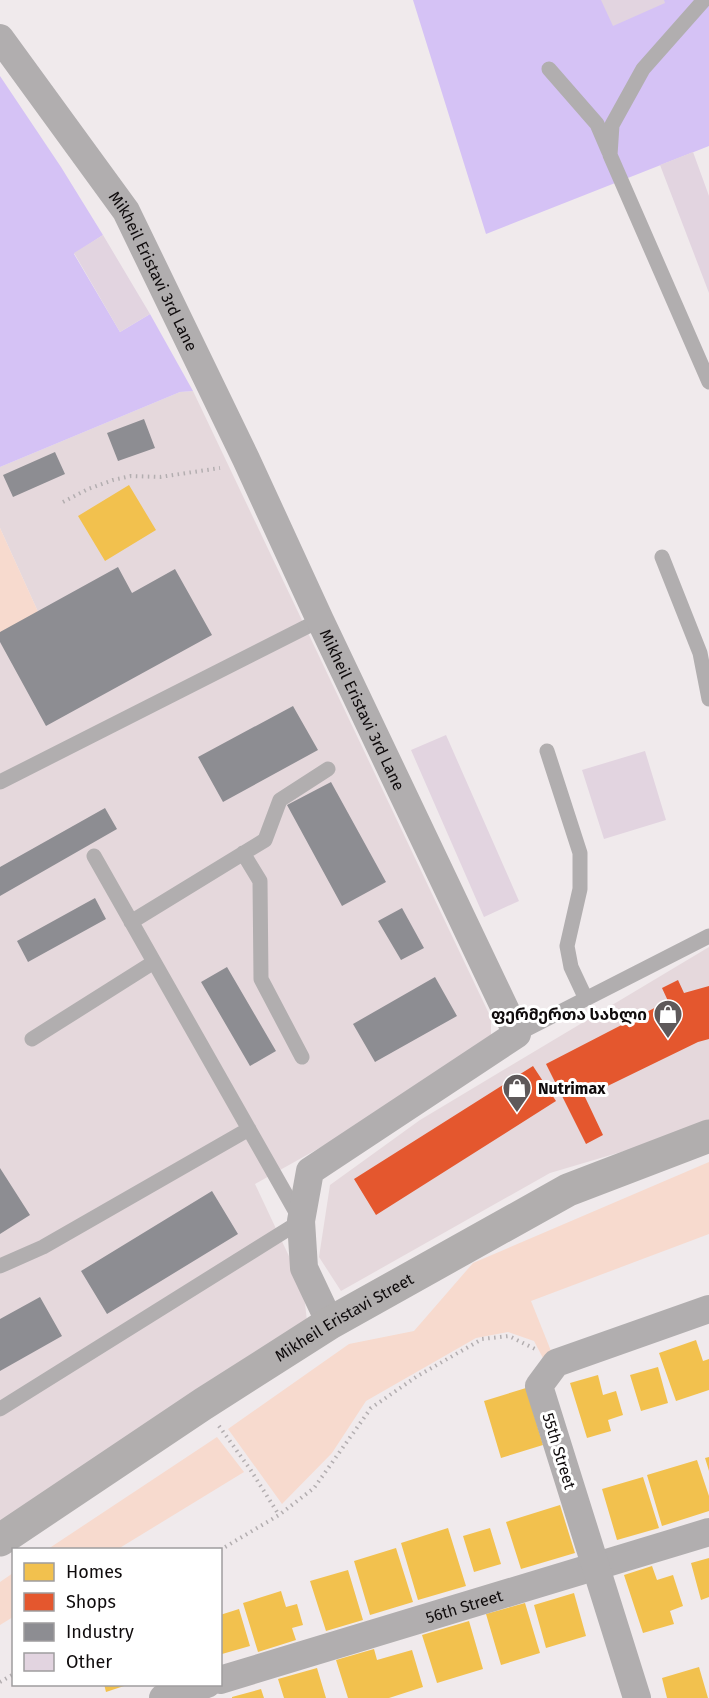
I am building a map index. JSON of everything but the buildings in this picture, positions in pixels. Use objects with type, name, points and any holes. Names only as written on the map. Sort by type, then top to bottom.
[{"type":"main road","name":"Mikheil Eristavi Street","points":[[0,1540],[203,1404],[330,1323],[568,1190],[709,1136]]},
{"type":"street","name":"Mikheil Eristavi 3rd Lane","points":[[0,38],[126,211],[518,1034]]},
{"type":"street","points":[[330,1323],[304,1268],[301,1221],[310,1171],[518,1034]]},
{"type":"street","points":[[539,1386],[556,1363],[709,1309]]},
{"type":"street","name":"55th Street","points":[[539,1386],[637,1698]]},
{"type":"street","name":"56th Street","points":[[222,1679],[709,1532]]},
{"type":"street","points":[[163,1698],[201,1686]]},
{"type":"lane","points":[[610,155],[612,125],[643,69],[704,0]]},
{"type":"lane","points":[[549,69],[597,124],[707,372]]},
{"type":"lane","points":[[662,557],[700,652],[709,699]]},
{"type":"lane","points":[[0,782],[320,620]]},
{"type":"lane","points":[[547,751],[580,853],[580,889],[567,946],[571,967],[586,999]]},
{"type":"lane","points":[[131,922],[265,840],[280,800],[328,769]]},
{"type":"lane","points":[[243,853],[260,881],[261,979],[302,1057]]},
{"type":"lane","points":[[0,1409],[301,1221],[93,856]]},
{"type":"lane","points":[[518,1034],[709,936]]},
{"type":"lane","points":[[32,1039],[154,962]]},
{"type":"lane","points":[[0,1266],[42,1247],[249,1129]]},
{"type":"path","points":[[63,501],[112,480],[131,476],[160,477],[205,471],[246,459]]},
{"type":"path","points":[[222,1549],[279,1515],[314,1488],[371,1408],[416,1377],[482,1339],[509,1336],[535,1348],[539,1386]]},
{"type":"path","points":[[203,1404],[250,1469],[279,1515]]},
{"type":"shaded area","points":[[413,0],[709,0],[709,146],[486,234]]},
{"type":"shaded area","points":[[0,76],[103,235],[74,254],[120,332],[150,314],[193,391],[180,392],[0,467]]},
{"type":"shaded area","points":[[193,391],[491,1018],[491,1052],[255,1184],[303,1286],[307,1321],[0,1524],[0,639],[40,616],[0,528],[0,467],[180,392]]},
{"type":"shaded area","points":[[0,528],[40,616],[0,639]]},
{"type":"shaded area","points":[[709,947],[709,1126],[550,1173],[341,1291],[319,1257],[330,1185],[420,1120]]},
{"type":"shaded area","points":[[709,1162],[709,1234],[531,1301],[553,1356],[544,1360],[534,1341],[508,1332],[476,1338],[366,1401],[332,1453],[282,1504],[228,1429],[349,1344],[414,1331],[473,1263]]},
{"type":"shaded area","points":[[217,1437],[244,1472],[120,1548],[50,1548]]},
{"type":"shaded area","points":[[12,1574],[12,1618],[0,1625],[0,1582]]},
{"type":"place","name":"ფერმერთა სახლი","points":[[668,1040]]},
{"type":"place","name":"Nutrimax","points":[[517,1114]]}]
